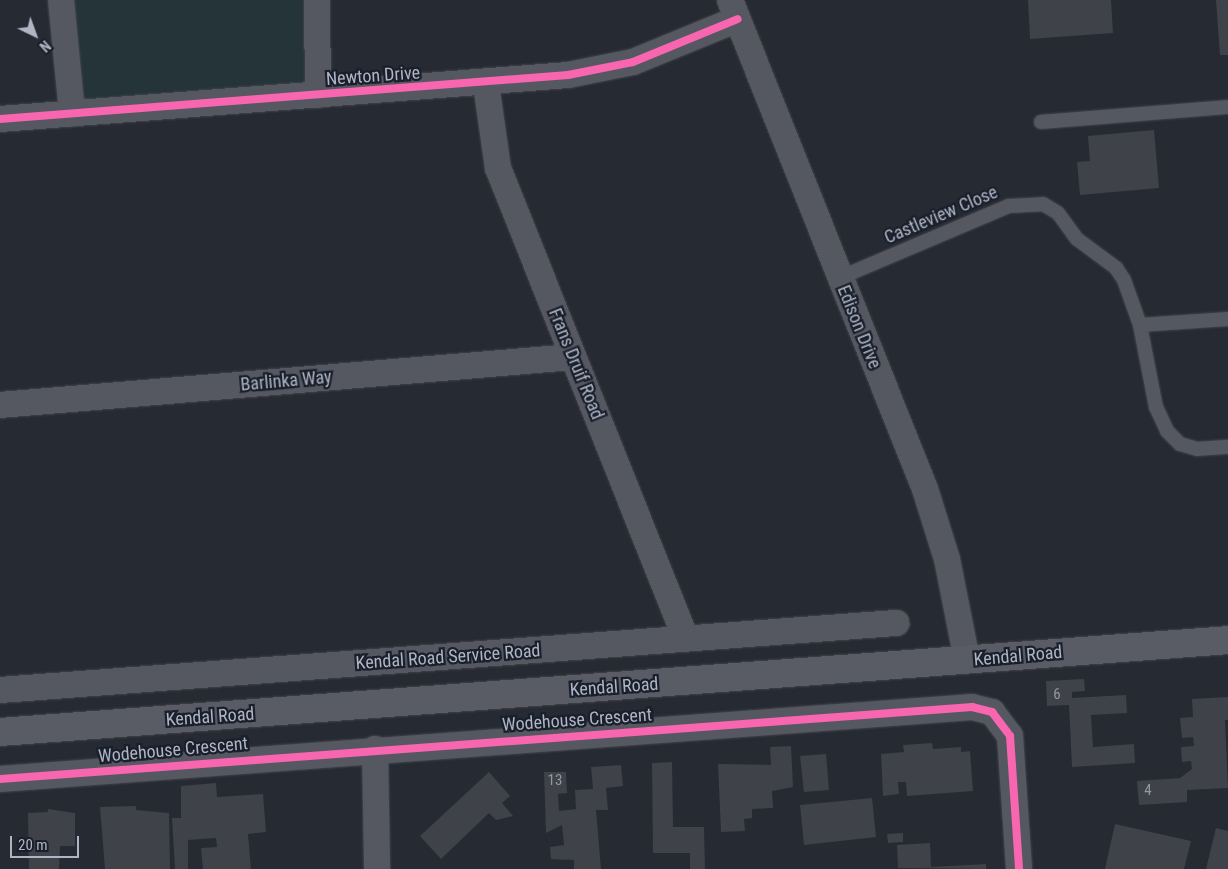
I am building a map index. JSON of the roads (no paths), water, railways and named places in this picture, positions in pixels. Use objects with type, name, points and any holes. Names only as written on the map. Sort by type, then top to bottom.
[{"type":"main road","name":"Kendal Road","points":[[0,732],[1228,640]]},
{"type":"street","points":[[61,0],[72,113]]},
{"type":"street","points":[[317,0],[318,95]]},
{"type":"street","name":"Newton Drive","points":[[0,119],[486,84],[606,69],[734,9]]},
{"type":"street","name":"Edison Drive","points":[[734,9],[925,489],[947,559],[967,660]]},
{"type":"street","name":"Frans Druif Road","points":[[486,84],[498,168],[686,639]]},
{"type":"street","name":"Barlinka Way","points":[[0,405],[573,357]]},
{"type":"street","name":"Kendal Road Service Road","points":[[0,690],[896,623]]},
{"type":"street","name":"Wodehouse Crescent","points":[[0,779],[375,749],[984,708],[998,717],[1010,736],[1019,869]]},
{"type":"street","points":[[375,749],[377,869]]},
{"type":"lane","points":[[1042,122],[1228,107]]},
{"type":"lane","name":"Castleview Close","points":[[840,278],[1009,206],[1043,204],[1058,213],[1077,239],[1116,268],[1124,280],[1140,325]]},
{"type":"lane","points":[[1228,319],[1140,325],[1156,407],[1167,431],[1180,444],[1197,449],[1228,447]]}]
